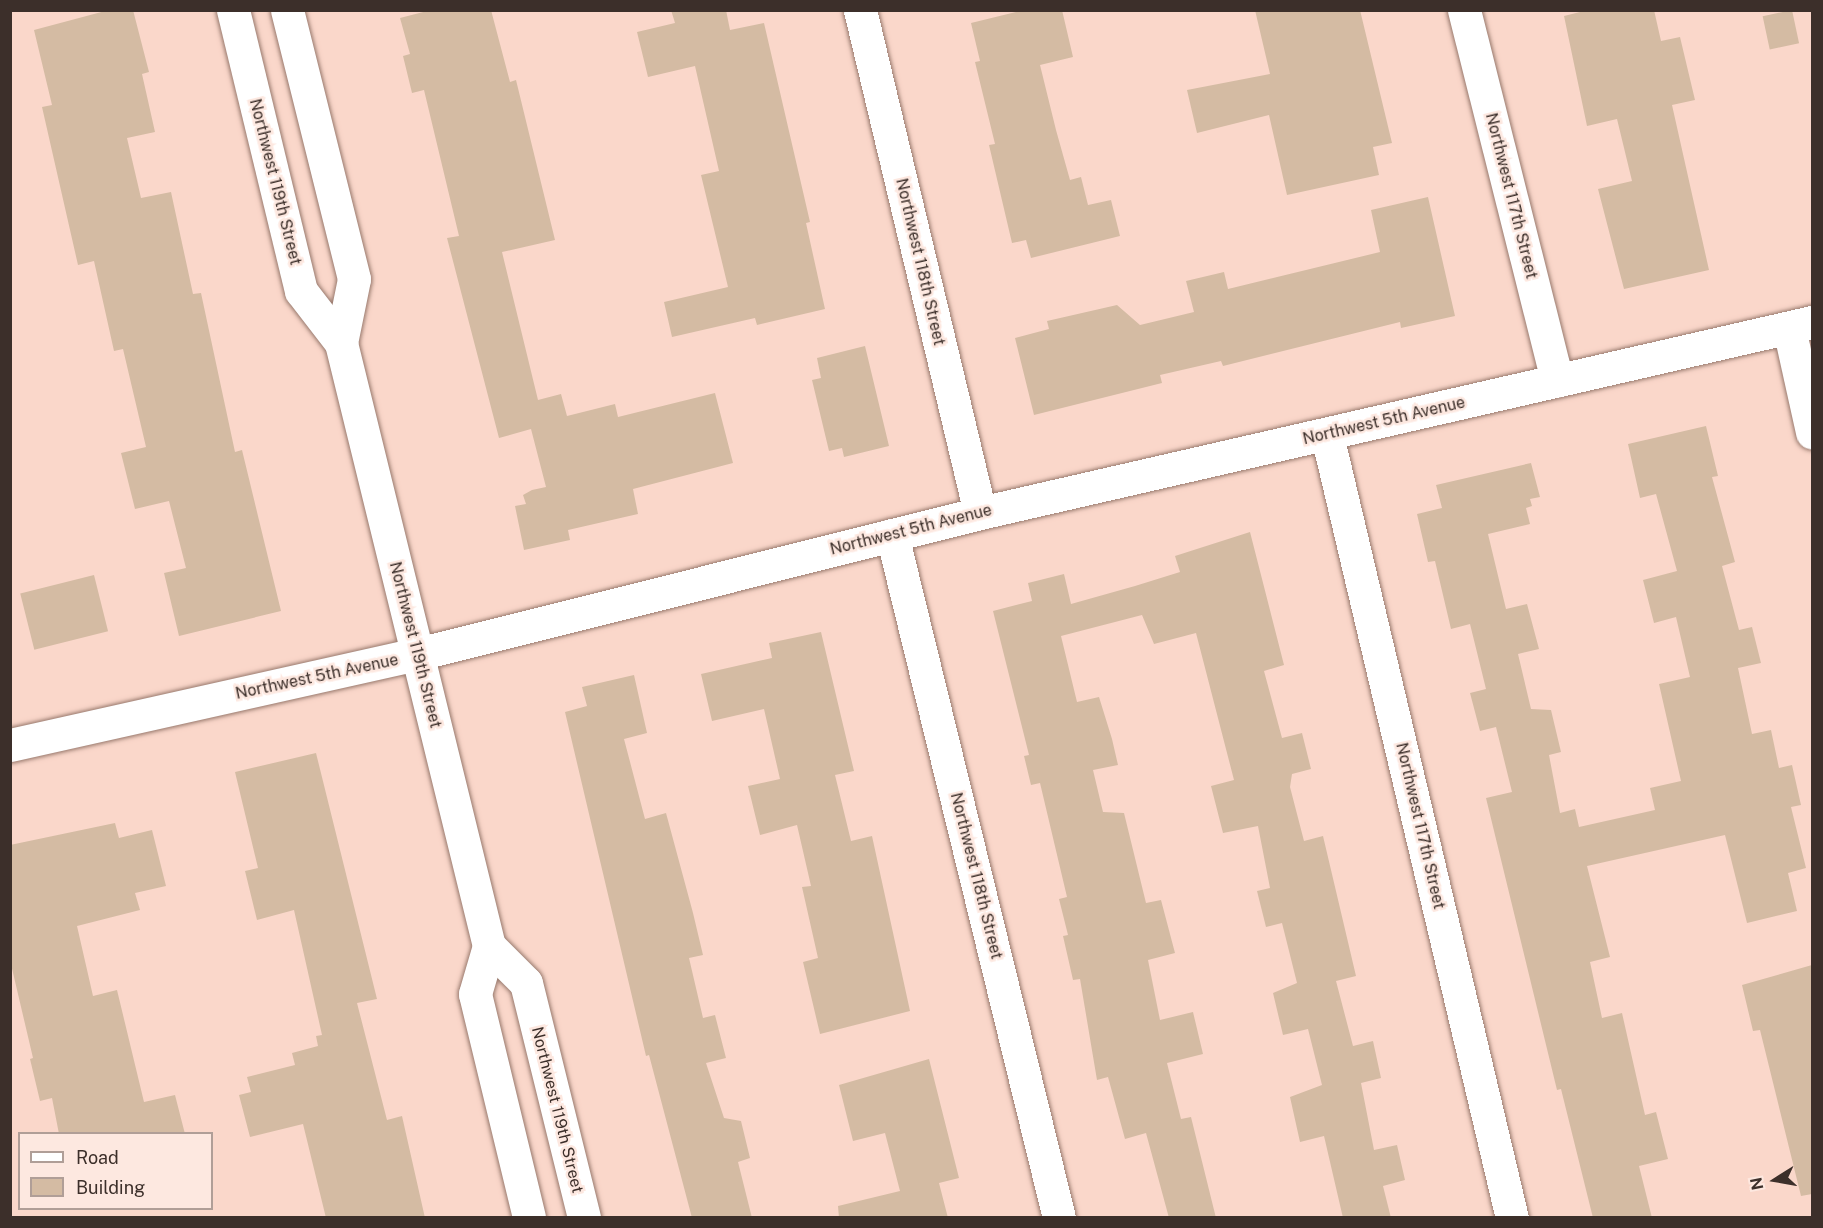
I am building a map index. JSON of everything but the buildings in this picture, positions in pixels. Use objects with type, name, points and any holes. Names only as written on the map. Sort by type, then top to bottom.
[{"type":"street","name":"Northwest 119th Street","points":[[232,10],[302,291],[341,343],[418,654],[489,946],[475,994],[529,1218]]},
{"type":"street","name":"Northwest 119th Street","points":[[286,10],[354,279],[341,343]]},
{"type":"street","name":"Northwest 118th Street","points":[[861,10],[980,513]]},
{"type":"street","name":"Northwest 117th Street","points":[[1464,10],[1557,381]]},
{"type":"street","name":"Northwest 5th Avenue","points":[[10,745],[418,654],[980,513],[1801,325]]},
{"type":"street","points":[[1801,325],[1812,432]]},
{"type":"street","name":"Northwest 117th Street","points":[[1327,435],[1512,1218]]},
{"type":"street","name":"Northwest 118th Street","points":[[892,535],[1059,1218]]},
{"type":"street","name":"Northwest 119th Street","points":[[489,946],[526,983],[584,1218]]}]
